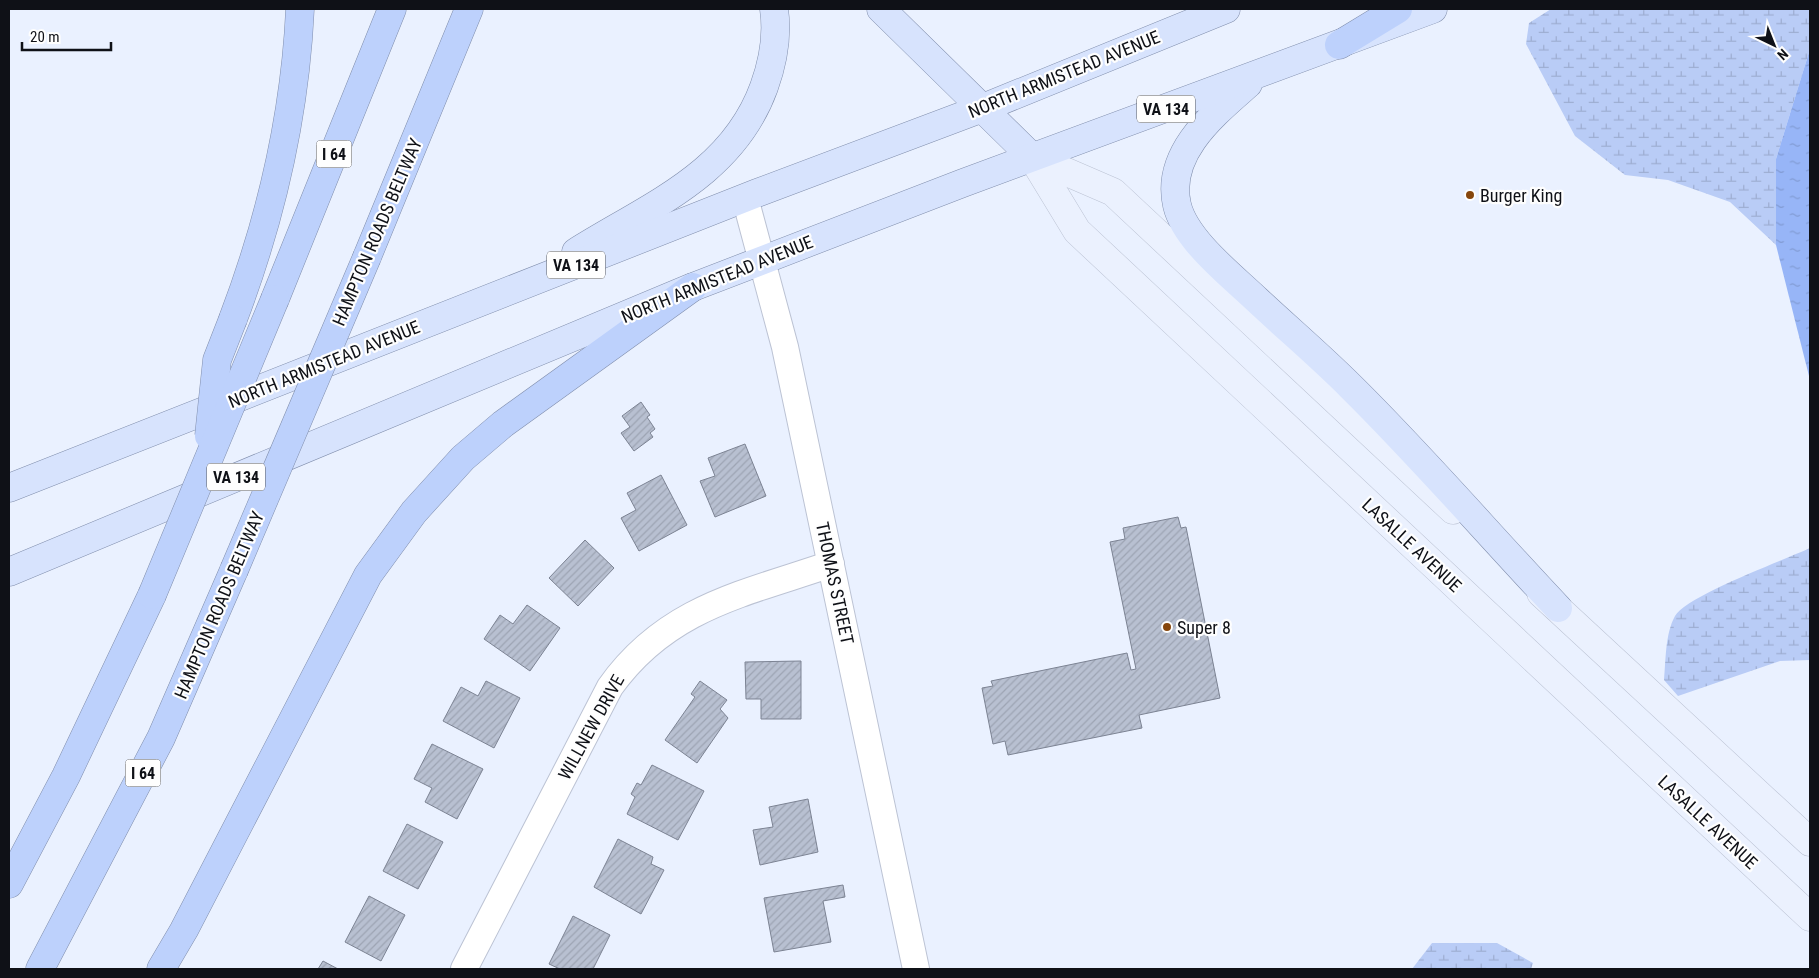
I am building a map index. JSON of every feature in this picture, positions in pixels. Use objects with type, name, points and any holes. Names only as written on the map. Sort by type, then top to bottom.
[{"type":"highway","points":[[205,470],[217,360],[233,319],[271,203],[288,130],[298,62],[300,9]]},
{"type":"highway","name":"I 64","points":[[9,884],[66,776],[152,595],[205,470],[392,9]]},
{"type":"highway","name":"HAMPTON ROADS BELTWAY","points":[[40,969],[161,738],[367,257],[468,9]]},
{"type":"highway","points":[[1339,45],[1398,9]]},
{"type":"highway","points":[[161,969],[184,930],[368,575],[414,512],[463,458],[503,424],[693,287]]},
{"type":"main road","points":[[521,287],[691,182],[719,159],[741,132],[758,104],[773,57],[774,9]]},
{"type":"main road","name":"LASALLE AVENUE","points":[[881,9],[1032,158],[1077,231],[1810,917]]},
{"type":"main road","name":"NORTH ARMISTEAD AVENUE","points":[[9,488],[745,198],[983,108],[1226,9]]},
{"type":"main road","name":"NORTH ARMISTEAD AVENUE","points":[[9,572],[693,287],[1032,158],[1434,9]]},
{"type":"main road","points":[[1260,74],[1198,130],[1185,153],[1179,170],[1176,190],[1177,206],[1184,222],[1224,269],[1352,387],[1558,608]]},
{"type":"main road","name":"LASALLE AVENUE","points":[[1032,158],[1113,192],[1810,842]]},
{"type":"street","name":"THOMAS STREET","points":[[745,198],[785,347],[916,969]]},
{"type":"street","name":"WILLNEW DRIVE","points":[[464,969],[610,687],[625,666],[670,627],[688,616],[710,606],[831,564]]},
{"type":"green space","points":[[1551,9],[1810,9],[1810,49],[1776,159],[1776,245],[1730,202],[1668,180],[1625,175],[1575,136],[1526,44],[1529,23]]},
{"type":"green space","points":[[1810,548],[1810,660],[1780,661],[1678,696],[1664,680],[1669,631],[1675,616],[1683,608],[1716,589]]},
{"type":"green space","points":[[1432,943],[1497,943],[1533,963],[1531,969],[1412,969]]},
{"type":"water","points":[[1810,49],[1810,380],[1776,245],[1776,159]]},
{"type":"building","points":[[641,402],[650,415],[647,417],[655,429],[650,433],[653,437],[634,451],[621,433],[630,427],[622,416]]},
{"type":"building","points":[[745,444],[766,496],[715,517],[700,481],[715,476],[708,458]]},
{"type":"building","points":[[661,475],[687,525],[639,551],[621,518],[636,510],[627,493]]},
{"type":"building","name":"Super 8","points":[[1178,517],[1181,528],[1186,527],[1220,698],[1139,715],[1142,728],[1008,755],[1005,741],[993,744],[982,688],[993,686],[991,681],[1127,653],[1131,670],[1136,669],[1110,542],[1125,539],[1123,528]]},
{"type":"building","points":[[585,540],[614,568],[578,606],[549,578]]},
{"type":"building","points":[[527,605],[560,628],[530,671],[484,639],[500,615],[513,624]]},
{"type":"building","points":[[801,661],[801,719],[761,719],[761,699],[746,699],[745,662]]},
{"type":"building","points":[[486,681],[520,698],[494,748],[443,721],[461,687],[478,696]]},
{"type":"building","points":[[700,681],[727,700],[720,709],[728,718],[697,763],[665,740],[695,697],[691,694]]},
{"type":"building","points":[[432,744],[483,769],[457,819],[425,802],[432,788],[414,779]]},
{"type":"building","points":[[652,765],[704,791],[678,840],[627,814],[635,797],[631,794],[637,783],[641,785]]},
{"type":"building","points":[[808,799],[818,852],[760,865],[753,830],[773,827],[769,807]]},
{"type":"building","points":[[407,824],[443,842],[418,889],[383,871]]},
{"type":"building","points":[[618,839],[653,857],[651,864],[664,870],[641,914],[594,887]]},
{"type":"building","points":[[843,885],[845,897],[823,901],[831,942],[774,952],[764,898]]},
{"type":"building","points":[[369,896],[405,915],[381,961],[345,942]]},
{"type":"building","points":[[573,916],[610,935],[593,969],[560,969],[549,964]]},
{"type":"building","points":[[323,961],[338,969],[318,969]]},
{"type":"place","name":"Burger King","points":[[1470,195]]},
{"type":"place","name":"Super 8","points":[[1167,627]]}]
